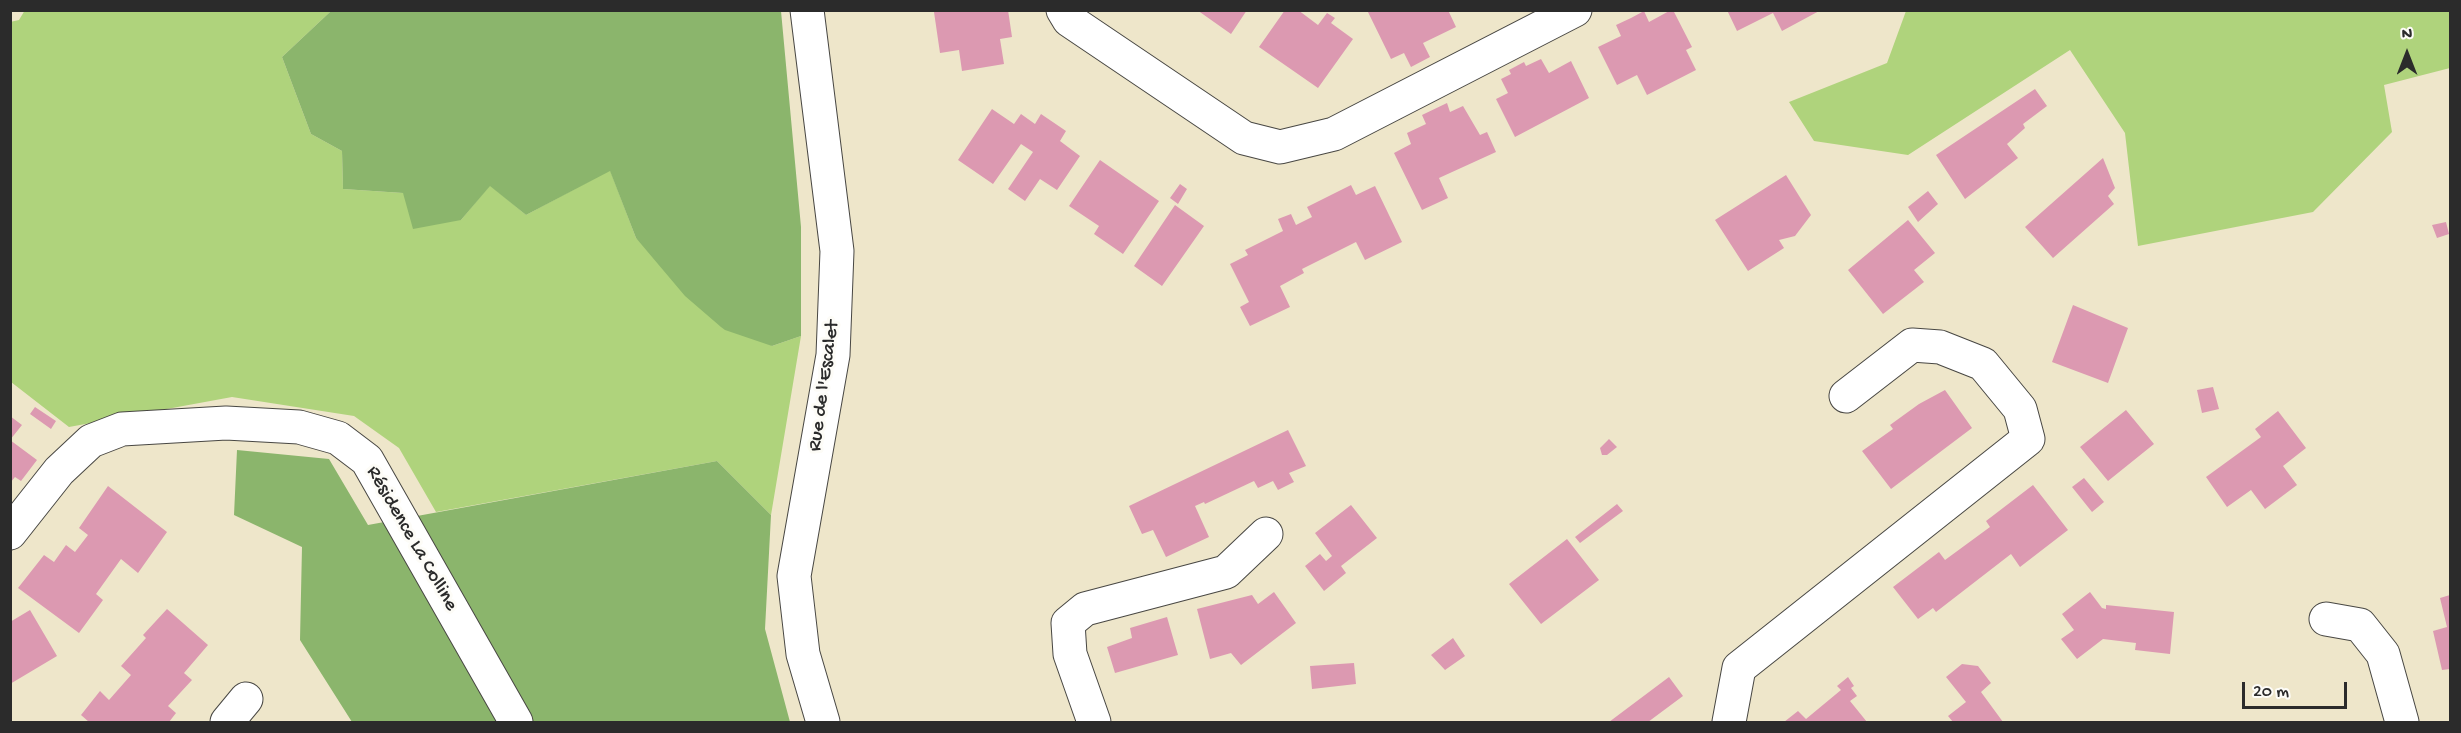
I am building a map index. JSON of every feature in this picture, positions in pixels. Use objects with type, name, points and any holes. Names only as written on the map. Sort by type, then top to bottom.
[{"type":"street","name":"Rue de l'Escalet","points":[[807,10],[837,251],[833,355],[795,576],[803,654],[823,723]]},
{"type":"street","points":[[1063,10],[1069,20],[1244,138],[1280,147],[1334,134],[1575,10]]},
{"type":"street","points":[[1729,723],[1739,668],[2028,439],[2020,409],[1983,364],[1940,347],[1912,345],[1846,396]]},
{"type":"street","name":"Résidence La Colline","points":[[10,532],[60,471],[90,441],[122,429],[226,423],[299,427],[338,438],[367,460],[516,723]]},
{"type":"street","points":[[1094,723],[1070,654],[1068,623],[1085,609],[1226,572],[1266,534]]},
{"type":"street","points":[[2326,619],[2360,625],[2383,654],[2402,723]]},
{"type":"green space","points":[[25,10],[331,11],[282,57],[311,134],[342,151],[343,189],[403,193],[461,220],[490,185],[526,215],[610,170],[636,238],[772,346],[801,336],[771,515],[717,461],[436,512],[399,448],[354,416],[232,397],[69,427],[11,382],[10,22],[19,20]]},
{"type":"green space","points":[[331,11],[781,11],[801,227],[801,336],[772,346],[725,330],[685,296],[636,238],[610,171],[526,215],[490,186],[461,220],[413,229],[403,193],[343,189],[342,151],[311,134],[282,57]]},
{"type":"green space","points":[[1906,11],[2450,11],[2450,68],[2384,85],[2392,132],[2313,212],[2138,246],[2125,133],[2070,50],[1908,155],[1814,141],[1789,102],[1887,63]]},
{"type":"green space","points":[[237,450],[329,459],[368,525],[717,461],[771,515],[765,629],[790,722],[352,722],[300,640],[302,547],[234,515]]},
{"type":"building","points":[[1008,10],[1012,37],[1000,39],[1004,64],[962,71],[959,50],[940,53],[934,12]]},
{"type":"building","points":[[1197,10],[1247,10],[1231,34]]},
{"type":"building","points":[[1285,10],[1298,10],[1318,25],[1327,13],[1335,18],[1331,23],[1353,39],[1318,88],[1259,47]]},
{"type":"building","points":[[1367,10],[1448,10],[1456,27],[1423,43],[1430,57],[1411,67],[1404,53],[1391,59]]},
{"type":"building","points":[[1671,10],[1692,47],[1686,50],[1696,70],[1647,95],[1637,75],[1617,85],[1598,47],[1621,36],[1616,25],[1644,11],[1649,22]]},
{"type":"building","points":[[1727,10],[1821,10],[1782,31],[1773,13],[1737,31]]},
{"type":"building","points":[[1541,59],[1549,73],[1571,61],[1589,98],[1515,137],[1496,99],[1508,93],[1501,79],[1511,74],[1509,70],[1524,62],[1526,66]]},
{"type":"building","points":[[2035,89],[2047,106],[2023,124],[2025,128],[2007,144],[2018,158],[1965,199],[1936,155]]},
{"type":"building","points":[[1447,103],[1450,112],[1463,106],[1480,135],[1487,132],[1496,152],[1439,178],[1448,198],[1422,210],[1394,153],[1411,144],[1407,133],[1426,124],[1422,115]]},
{"type":"building","points":[[992,109],[1014,124],[1021,114],[1035,124],[1041,114],[1066,131],[1060,141],[1080,156],[1057,190],[1040,179],[1025,201],[1008,189],[1033,152],[1021,144],[993,184],[958,160]]},
{"type":"building","points":[[2103,158],[2115,188],[2108,196],[2114,204],[2053,258],[2025,227]]},
{"type":"building","points":[[1100,160],[1159,201],[1123,254],[1094,234],[1099,226],[1069,206]]},
{"type":"building","points":[[1786,175],[1811,215],[1795,236],[1779,240],[1784,248],[1748,271],[1715,220]]},
{"type":"building","points":[[1180,184],[1187,189],[1178,204],[1170,198]]},
{"type":"building","points":[[1351,185],[1356,195],[1375,186],[1402,242],[1365,260],[1356,242],[1302,269],[1304,273],[1280,286],[1290,307],[1250,326],[1240,307],[1249,302],[1230,264],[1248,255],[1245,250],[1283,231],[1278,219],[1291,214],[1296,225],[1312,217],[1307,207]]},
{"type":"building","points":[[1928,191],[1938,204],[1918,222],[1908,207]]},
{"type":"building","points":[[1175,205],[1204,226],[1162,286],[1134,266]]},
{"type":"building","points":[[1908,220],[1935,253],[1914,270],[1924,282],[1883,314],[1848,270]]},
{"type":"building","points":[[2446,222],[2449,234],[2437,238],[2432,225]]},
{"type":"building","points":[[2073,305],[2128,328],[2108,383],[2052,362]]},
{"type":"building","points":[[2213,387],[2219,409],[2202,413],[2197,390]]},
{"type":"building","points":[[1945,390],[1972,428],[1891,489],[1862,451],[1893,429],[1890,425],[1919,404]]},
{"type":"building","points":[[35,407],[56,421],[51,429],[30,414]]},
{"type":"building","points":[[2126,410],[2154,444],[2108,481],[2080,447]]},
{"type":"building","points":[[2278,411],[2306,448],[2283,466],[2297,485],[2265,509],[2251,490],[2227,507],[2206,477],[2261,437],[2255,429]]},
{"type":"building","points":[[10,416],[22,425],[10,440]]},
{"type":"building","points":[[1288,430],[1306,466],[1289,473],[1294,482],[1278,490],[1273,481],[1258,488],[1254,481],[1205,504],[1204,502],[1195,506],[1209,537],[1166,557],[1153,530],[1142,534],[1129,506]]},
{"type":"building","points":[[1609,439],[1617,447],[1607,455],[1602,455],[1600,448]]},
{"type":"building","points":[[10,440],[37,460],[21,481],[15,477],[10,483]]},
{"type":"building","points":[[2084,478],[2104,502],[2092,512],[2072,487]]},
{"type":"building","points":[[2033,485],[2068,530],[2020,567],[2011,554],[1936,612],[1933,608],[1918,619],[1893,587],[1939,552],[1945,560],[1990,527],[1986,521]]},
{"type":"building","points":[[108,486],[167,532],[138,573],[121,559],[96,594],[103,600],[79,633],[18,588],[44,555],[54,562],[66,545],[75,552],[88,535],[79,528]]},
{"type":"building","points":[[1617,504],[1623,511],[1580,543],[1575,537]]},
{"type":"building","points":[[1351,505],[1377,538],[1341,566],[1346,573],[1324,591],[1305,566],[1320,554],[1326,561],[1332,556],[1315,533]]},
{"type":"building","points":[[1567,539],[1599,580],[1541,624],[1509,584]]},
{"type":"building","points":[[1274,592],[1296,623],[1241,665],[1231,653],[1210,659],[1197,609],[1252,595],[1258,604]]},
{"type":"building","points":[[2090,592],[2102,608],[2106,609],[2106,605],[2174,612],[2170,654],[2135,650],[2136,643],[2103,639],[2077,659],[2061,639],[2074,630],[2062,614]]},
{"type":"building","points":[[2450,595],[2450,669],[2442,670],[2433,631],[2447,627],[2440,598]]},
{"type":"building","points":[[167,609],[208,645],[184,673],[192,680],[168,706],[176,713],[169,722],[89,722],[81,715],[100,691],[109,700],[131,675],[121,666],[146,638],[143,635]]},
{"type":"building","points":[[30,610],[57,656],[10,684],[10,622]]},
{"type":"building","points":[[1167,617],[1178,655],[1115,673],[1107,647],[1132,638],[1130,628]]},
{"type":"building","points":[[1453,638],[1465,656],[1445,670],[1431,655]]},
{"type":"building","points":[[1354,663],[1356,684],[1312,689],[1310,666]]},
{"type":"building","points":[[1962,664],[1978,666],[1991,683],[1981,692],[2003,722],[1953,722],[1948,716],[1966,702],[1946,677]]},
{"type":"building","points":[[1669,677],[1683,696],[1648,722],[1609,722]]},
{"type":"building","points":[[1848,677],[1854,686],[1851,688],[1857,696],[1850,701],[1867,722],[1784,722],[1798,711],[1806,719],[1841,690],[1837,686]]}]
